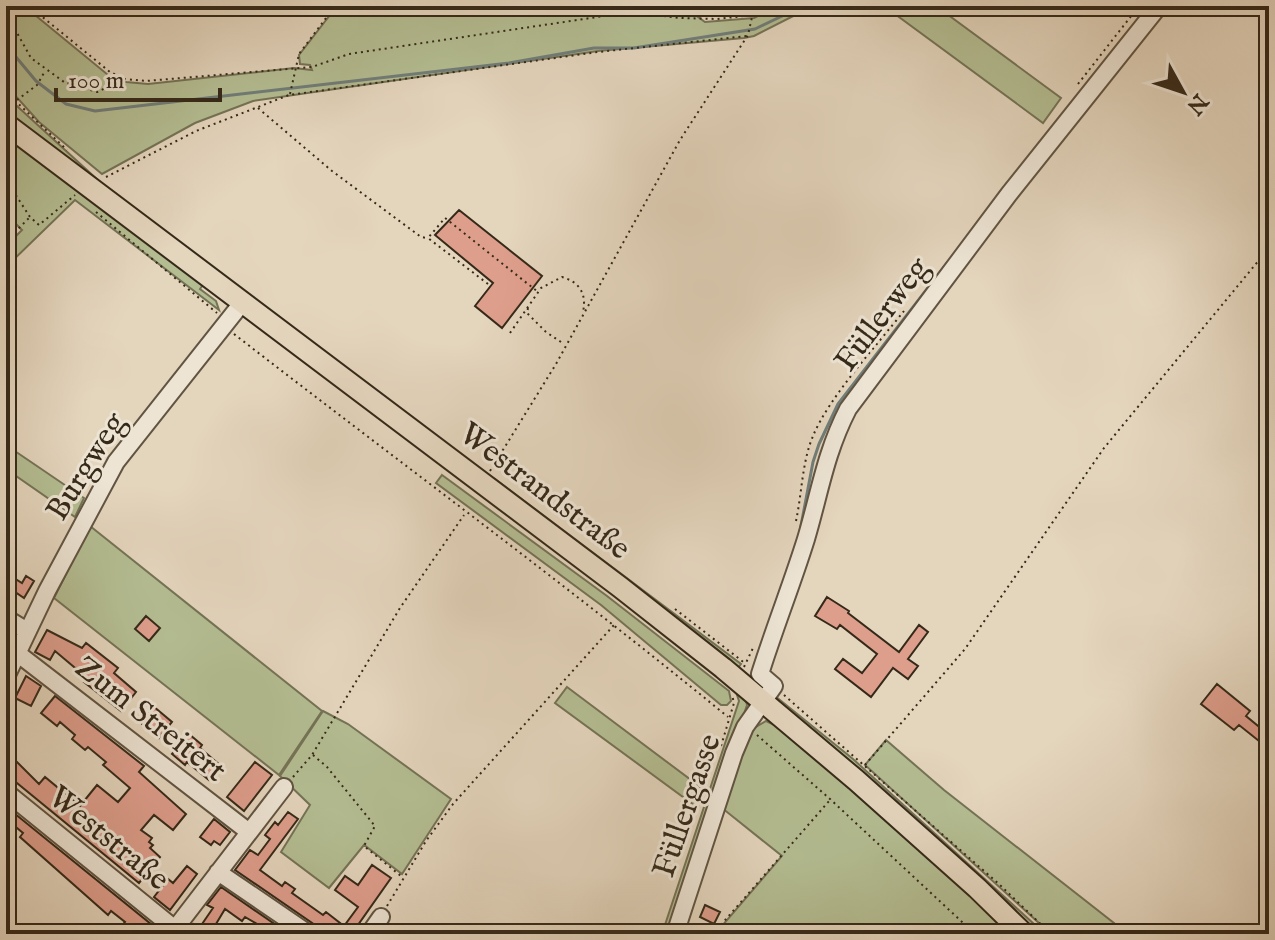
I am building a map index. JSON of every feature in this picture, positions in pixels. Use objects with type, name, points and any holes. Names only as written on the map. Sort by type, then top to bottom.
[{"type":"main road","name":"Westrandstraße","points":[[6,124],[242,303],[485,478],[620,587],[769,694],[1024,934]]},
{"type":"street","name":"Füllerweg","points":[[769,694],[760,674],[806,537],[834,435],[848,409],[1009,194],[1159,6]]},
{"type":"street","name":"Burgweg","points":[[6,677],[116,462],[242,303]]},
{"type":"street","points":[[6,618],[27,631]]},
{"type":"street","name":"Zum Streitert","points":[[17,653],[249,832]]},
{"type":"street","name":"Füllergasse","points":[[675,934],[734,753],[745,727],[769,694]]},
{"type":"street","points":[[173,932],[284,787]]},
{"type":"street","name":"Weststraße","points":[[6,792],[173,932]]},
{"type":"street","points":[[218,872],[309,934]]},
{"type":"street","points":[[369,934],[381,917]]},
{"type":"path","points":[[29,6],[110,72],[125,79],[146,81],[312,67],[349,54],[631,12],[717,19],[753,15],[771,6]]},
{"type":"path","points":[[290,94],[299,54],[335,6]]},
{"type":"path","points":[[6,13],[31,58],[64,82],[97,92],[125,79]]},
{"type":"path","points":[[485,478],[567,345],[680,140],[747,36],[753,15]]},
{"type":"path","points":[[101,180],[196,131],[290,94],[598,52],[747,36]]},
{"type":"path","points":[[16,101],[37,85],[46,70]]},
{"type":"path","points":[[257,107],[332,171],[488,284]]},
{"type":"path","points":[[6,180],[30,217],[39,225],[75,195]]},
{"type":"path","points":[[87,205],[225,324],[745,727],[830,799],[975,934]]},
{"type":"path","points":[[6,241],[30,217]]},
{"type":"path","points":[[428,238],[445,218],[538,292]]},
{"type":"path","points":[[865,765],[965,649],[1104,448],[1269,248]]},
{"type":"path","points":[[510,333],[538,292],[552,280],[562,277],[583,293],[584,308],[580,320]]},
{"type":"path","points":[[528,307],[527,313],[534,320],[567,345]]},
{"type":"path","points":[[805,465],[810,466]]},
{"type":"path","points":[[284,787],[312,755],[400,608],[465,513]]},
{"type":"path","points":[[381,917],[403,877],[453,804],[615,624]]},
{"type":"path","points":[[721,747],[734,703],[728,686]]},
{"type":"path","points":[[769,694],[865,765],[1051,934]]},
{"type":"path","points":[[312,755],[327,767],[375,826],[364,846],[403,877]]},
{"type":"path","points":[[713,934],[830,799]]},
{"type":"green space","points":[[6,6],[24,6],[108,75],[126,82],[148,84],[294,68],[312,70],[310,65],[300,64],[299,55],[337,6],[683,6],[705,22],[754,18],[777,6],[813,6],[744,38],[598,51],[253,101],[195,123],[102,174],[6,90]]},
{"type":"green space","points":[[884,6],[936,6],[1061,98],[1043,123]]},
{"type":"green space","points":[[6,96],[99,181],[96,184],[6,118]]},
{"type":"green space","points":[[6,130],[205,282],[200,289],[216,301],[219,310],[75,200],[6,267],[6,246],[22,230],[6,214]]},
{"type":"green space","points":[[6,445],[84,498],[75,517],[6,469]]},
{"type":"green space","points":[[442,475],[607,596],[729,691],[731,701],[721,705],[601,605],[436,483]]},
{"type":"green space","points":[[495,479],[741,664],[737,669],[492,483]]},
{"type":"green space","points":[[90,526],[322,711],[279,775],[54,598]]},
{"type":"green space","points":[[734,686],[745,696],[747,705],[671,934],[662,934],[739,701]]},
{"type":"green space","points":[[567,687],[703,789],[698,808],[555,703]]},
{"type":"green space","points":[[775,696],[853,759],[1045,934],[1032,934],[775,701]]},
{"type":"green space","points":[[323,711],[348,724],[451,799],[402,874],[364,845],[329,888],[281,852],[310,805],[280,776]]},
{"type":"green space","points":[[766,721],[783,729],[854,786],[1014,934],[715,934],[782,856],[722,808],[751,730]]},
{"type":"green space","points":[[886,740],[944,790],[1128,934],[1051,934],[865,765]]},
{"type":"building","points":[[459,210],[542,276],[502,328],[475,306],[493,283],[435,235]]},
{"type":"building","points":[[6,573],[22,583],[26,576],[34,581],[24,598],[15,592],[6,606]]},
{"type":"building","points":[[827,597],[899,652],[919,625],[928,632],[908,659],[918,666],[908,679],[893,668],[871,697],[835,669],[843,659],[862,673],[877,654],[840,625],[837,629],[815,616]]},
{"type":"building","points":[[146,616],[160,628],[149,641],[135,629]]},
{"type":"building","points":[[47,630],[82,648],[86,643],[118,668],[114,673],[136,692],[121,711],[84,682],[87,678],[55,651],[50,660],[35,652]]},
{"type":"building","points":[[26,676],[41,686],[31,706],[15,698]]},
{"type":"building","points":[[1217,684],[1250,711],[1246,716],[1269,735],[1269,749],[1239,725],[1234,730],[1201,704]]},
{"type":"building","points":[[55,696],[144,766],[139,772],[186,814],[173,830],[154,815],[141,830],[152,838],[150,848],[160,857],[139,883],[6,774],[6,765],[12,757],[39,784],[45,777],[80,806],[97,785],[118,802],[130,788],[103,765],[106,762],[72,739],[75,735],[60,722],[57,726],[41,713]]},
{"type":"building","points":[[153,706],[172,722],[159,738],[140,722]]},
{"type":"building","points":[[189,734],[221,766],[209,780],[172,754]]},
{"type":"building","points":[[255,762],[272,775],[244,811],[227,797]]},
{"type":"building","points":[[9,809],[157,929],[153,934],[115,934],[125,922],[111,911],[108,915],[20,837],[23,833],[6,819]]},
{"type":"building","points":[[288,812],[298,819],[260,870],[282,886],[285,882],[295,889],[292,893],[323,915],[326,912],[344,926],[358,907],[335,890],[345,876],[358,885],[372,865],[391,878],[358,925],[356,934],[322,934],[315,925],[235,870],[250,850],[258,855],[270,839],[265,835]]},
{"type":"building","points":[[214,819],[230,832],[220,845],[214,841],[211,845],[200,837]]},
{"type":"building","points":[[187,866],[197,874],[170,910],[154,897],[168,879],[173,883]]},
{"type":"building","points":[[221,887],[289,934],[274,934],[245,917],[242,921],[225,909],[210,934],[187,934],[194,924],[200,927],[213,908],[207,905]]},
{"type":"building","points":[[705,905],[720,912],[714,924],[700,917]]},
{"type":"waterway","points":[[6,45],[36,81],[66,104],[95,111],[509,63],[594,48],[634,48],[755,29],[803,6]]},
{"type":"waterway","points":[[800,531],[813,462],[838,404],[948,262]]}]
